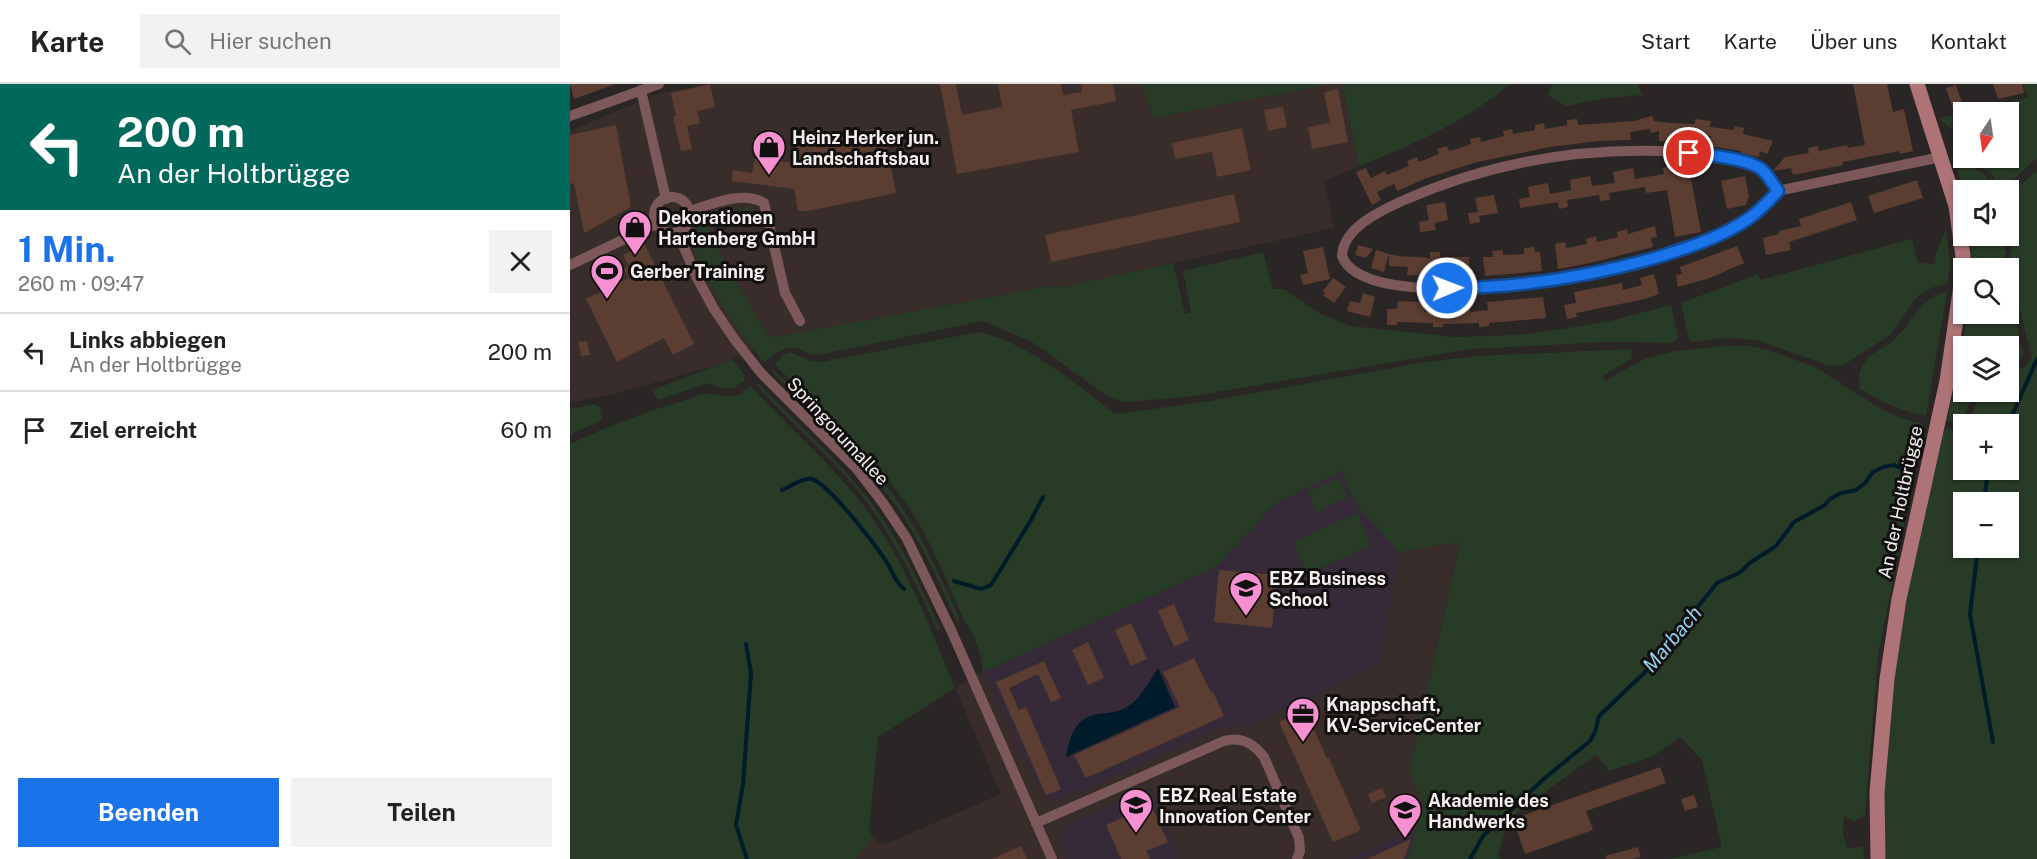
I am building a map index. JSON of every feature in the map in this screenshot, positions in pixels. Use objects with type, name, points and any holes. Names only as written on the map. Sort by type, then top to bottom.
[{"type":"street","points":[[570,116],[658,84]]},
{"type":"street","name":"An der Holtbrügge","points":[[1878,859],[1878,772],[1887,679],[1902,587],[1947,381],[1963,256],[1960,222],[1917,84]]},
{"type":"street","points":[[641,90],[666,198]]},
{"type":"street","points":[[1778,191],[1759,168],[1710,155],[1624,151],[1554,157],[1468,175],[1390,206],[1353,231],[1345,241],[1342,256],[1349,269],[1360,276],[1417,288],[1481,288],[1566,279],[1633,264],[1716,236],[1748,219],[1778,191],[1941,157]]},
{"type":"street","points":[[690,211],[723,201],[748,197],[764,203],[768,212],[784,293],[800,321]]},
{"type":"street","points":[[666,198],[683,201],[690,211],[690,220],[678,233],[664,231],[656,224],[655,211],[666,198]]},
{"type":"street","points":[[570,266],[656,224]]},
{"type":"street","name":"Springorumallee","points":[[678,233],[697,278],[735,340],[761,373],[856,468],[907,539],[934,593],[1052,859]]},
{"type":"street","points":[[1036,823],[1233,738],[1257,748],[1264,757],[1299,838],[1298,859]]},
{"type":"shaded area","points":[[710,84],[1141,84],[1153,118],[1331,84],[1342,84],[1359,166],[1324,181],[1334,228],[1063,287],[1050,286],[810,331],[790,336],[721,364],[618,393],[570,403],[570,131],[658,94]]},
{"type":"shaded area","name":"EBZ Business School","points":[[1341,470],[1374,497],[1399,552],[1379,666],[1245,727],[1233,726],[1221,729],[1058,801],[1048,798],[1037,784],[1022,755],[983,671],[1216,567],[1276,503]]},
{"type":"shaded area","points":[[1460,541],[1409,771],[1424,804],[1416,859],[1181,859],[1150,788],[1062,828],[1060,842],[1067,859],[856,859],[873,837],[881,844],[891,842],[1001,794],[955,688],[983,672],[1216,567]]},
{"type":"shaded area","points":[[1150,788],[1181,859],[1067,859],[1059,839],[1062,828]]},
{"type":"shaded area","name":"Akademie des Handwerks","points":[[1423,824],[1416,859],[1345,859]]},
{"type":"green space","points":[[1141,84],[1331,84],[1153,118]]},
{"type":"green space","points":[[1342,84],[1510,84],[1457,121],[1399,150],[1359,166]]},
{"type":"green space","points":[[1553,84],[1637,84],[1643,95],[1605,98],[1566,106],[1547,94]]},
{"type":"green space","points":[[2023,84],[2037,84],[2037,158],[2013,180],[1995,180],[1994,176],[1983,168],[2019,168],[2019,102],[2011,102],[2028,97]]},
{"type":"green space","points":[[1953,115],[1953,127],[1950,128],[1939,118]]},
{"type":"green space","points":[[1975,168],[1988,180],[1961,180],[1957,169]]},
{"type":"green space","points":[[2037,171],[2037,859],[1886,859],[1884,791],[1893,689],[1917,548],[1945,428],[1953,430],[1953,480],[2019,480],[2019,414],[1971,414],[1977,402],[2019,402],[2019,368],[2025,367],[2032,358],[2019,307],[2019,258],[2010,258],[2011,246],[2019,246],[2019,186]]},
{"type":"green space","points":[[751,206],[749,212],[708,226],[729,270],[768,335],[775,337],[1050,286],[1063,287],[1173,263],[1185,314],[1191,312],[1183,271],[1263,252],[1273,289],[1284,289],[1319,313],[1350,326],[1454,337],[1518,335],[1610,321],[1671,305],[1678,337],[1673,343],[1605,342],[1471,349],[1187,397],[1125,402],[1110,398],[1032,342],[983,321],[818,355],[789,348],[775,354],[764,363],[729,317],[693,249],[696,247],[694,235],[702,221]]},
{"type":"green space","points":[[1946,229],[1950,265],[1947,284],[1931,288],[1916,298],[1890,335],[1842,366],[1827,365],[1757,340],[1726,338],[1691,342],[1688,335],[1681,303],[1758,274],[1760,280],[1912,239],[1918,263],[1935,264],[1936,253]]},
{"type":"green space","points":[[1971,246],[2006,246],[2004,258],[1972,258]]},
{"type":"green space","points":[[1947,292],[1926,416],[1892,406],[1860,389],[1860,372],[1868,358],[1895,339],[1923,304]]},
{"type":"green space","points":[[1966,324],[2016,324],[2020,338],[2019,336],[1964,336]]},
{"type":"green space","points":[[979,332],[1034,355],[1115,414],[1204,402],[1425,362],[1478,356],[1631,349],[1632,358],[1603,376],[1605,381],[1644,359],[1675,351],[1750,346],[1815,367],[1881,409],[1906,420],[1924,424],[1878,655],[1865,815],[1855,821],[1844,816],[1843,834],[1847,848],[1863,847],[1864,859],[1670,859],[1722,847],[1702,760],[1680,737],[1652,757],[1609,771],[1596,755],[1509,818],[1498,856],[1502,859],[1407,859],[1424,804],[1409,771],[1460,542],[1399,552],[1356,505],[1341,471],[1276,503],[1216,567],[983,672],[974,637],[927,538],[906,504],[854,441],[775,365],[783,355],[790,352],[810,361],[821,362]]},
{"type":"green space","points":[[2019,345],[2022,345],[2021,359],[2019,360]]},
{"type":"green space","points":[[732,360],[744,374],[745,380],[733,388],[722,388],[708,383],[658,400],[652,390]]},
{"type":"green space","points":[[774,370],[849,444],[891,492],[920,538],[960,620],[957,622],[918,541],[889,496],[848,447],[772,372]]},
{"type":"green space","points":[[758,383],[829,454],[869,500],[900,547],[940,629],[937,630],[918,588],[872,509],[843,473],[766,396],[756,384]]},
{"type":"green space","points":[[751,386],[837,474],[878,526],[904,570],[955,688],[878,737],[869,831],[873,837],[856,859],[570,859],[570,444],[630,418],[699,395],[732,396],[740,394]]},
{"type":"green space","points":[[1953,390],[1953,402],[1970,402],[1965,414],[1953,414],[1953,422],[1947,421]]},
{"type":"green space","points":[[594,404],[600,407],[602,420],[570,435],[570,409]]},
{"type":"green space","points":[[1339,478],[1348,498],[1316,512],[1307,492]]},
{"type":"green space","points":[[1357,513],[1371,546],[1307,574],[1293,542]]},
{"type":"water","points":[[1158,668],[1175,707],[1066,757],[1071,736],[1078,724],[1089,716],[1118,711],[1130,705],[1143,691]]},
{"type":"building","points":[[570,84],[613,84],[613,85],[574,99]]},
{"type":"building","points":[[710,84],[715,107],[697,111],[700,123],[687,126],[692,149],[681,151],[673,117],[676,116],[671,93]]},
{"type":"building","points":[[940,84],[956,84],[962,115],[1002,107],[998,84],[1061,84],[1063,95],[1082,92],[1083,84],[1113,84],[1116,101],[1071,110],[1079,152],[957,174]]},
{"type":"building","points":[[1853,84],[1887,84],[1893,112],[1904,109],[1913,151],[1900,154],[1900,151],[1842,162],[1843,165],[1793,175],[1791,168],[1773,171],[1785,157],[1809,153],[1808,148],[1818,146],[1819,151],[1847,145],[1848,148],[1865,145]]},
{"type":"building","points":[[1993,84],[2022,84],[2024,93],[1998,99]]},
{"type":"building","points":[[1956,85],[1962,102],[1953,102],[1953,109],[1946,88]]},
{"type":"building","points":[[1338,89],[1348,142],[1312,149],[1308,127],[1330,123],[1324,92]]},
{"type":"building","points":[[1283,107],[1287,127],[1268,131],[1264,110]]},
{"type":"building","points":[[1652,116],[1654,121],[1671,123],[1695,124],[1695,119],[1711,121],[1710,127],[1734,130],[1735,126],[1744,128],[1743,134],[1773,141],[1767,154],[1760,151],[1759,157],[1741,153],[1741,151],[1710,146],[1711,136],[1691,134],[1690,143],[1659,141],[1659,131],[1651,133],[1650,129],[1630,132],[1631,140],[1550,147],[1477,162],[1427,178],[1397,191],[1394,184],[1377,192],[1381,200],[1372,205],[1356,172],[1366,168],[1371,178],[1385,171],[1387,175],[1409,166],[1407,161],[1417,157],[1419,162],[1439,154],[1437,149],[1447,146],[1449,151],[1471,144],[1470,139],[1480,137],[1481,142],[1504,136],[1503,131],[1512,129],[1513,134],[1535,130],[1535,125],[1544,123],[1545,129],[1567,125],[1567,120],[1577,119],[1578,125],[1634,121]]},
{"type":"building","points":[[616,125],[631,207],[584,233],[574,183],[570,184],[570,135]]},
{"type":"building","points":[[883,127],[896,193],[808,211],[798,211],[794,189],[732,181],[733,170],[752,173],[755,159],[798,163],[795,145]]},
{"type":"building","points":[[1242,128],[1251,170],[1217,177],[1212,152],[1175,159],[1172,143]]},
{"type":"building","points":[[1688,163],[1701,232],[1675,237],[1667,190],[1646,193],[1645,187],[1609,193],[1610,200],[1600,201],[1599,195],[1567,200],[1568,207],[1559,209],[1558,202],[1520,208],[1519,199],[1530,197],[1528,187],[1548,183],[1550,194],[1571,190],[1570,180],[1590,176],[1592,186],[1615,183],[1613,172],[1633,168],[1635,179],[1664,174],[1663,168]]},
{"type":"building","points":[[1745,176],[1749,196],[1746,205],[1727,209],[1721,181]]},
{"type":"building","points":[[1917,180],[1923,198],[1874,213],[1868,196]]},
{"type":"building","points":[[1234,194],[1240,222],[1051,262],[1045,235]]},
{"type":"building","points":[[1494,195],[1498,213],[1479,216],[1480,222],[1470,224],[1468,213],[1478,212],[1475,198]]},
{"type":"building","points":[[1445,202],[1448,220],[1434,223],[1436,230],[1420,232],[1419,222],[1429,220],[1426,205]]},
{"type":"building","points":[[1851,202],[1857,220],[1789,242],[1791,250],[1766,255],[1763,238],[1779,234],[1779,231],[1801,226],[1799,219]]},
{"type":"building","points":[[1655,226],[1657,237],[1651,238],[1653,247],[1558,269],[1555,244],[1565,242],[1566,248],[1587,244],[1586,239],[1596,236],[1597,242],[1618,237],[1617,232],[1627,229],[1628,234]]},
{"type":"building","points":[[645,245],[694,344],[673,355],[664,338],[617,362],[586,299],[629,278],[624,269],[629,266],[623,255]]},
{"type":"building","points":[[1358,245],[1373,249],[1366,258],[1355,255]]},
{"type":"building","points":[[1737,246],[1744,263],[1710,278],[1678,287],[1676,275],[1682,274],[1680,267]]},
{"type":"building","points":[[1323,247],[1330,279],[1303,285],[1300,275],[1308,273],[1303,251]]},
{"type":"building","points":[[1534,247],[1535,252],[1540,252],[1542,271],[1485,276],[1483,257],[1493,257],[1492,251],[1503,250],[1503,255],[1524,254],[1524,248]]},
{"type":"building","points":[[1376,250],[1389,254],[1384,272],[1371,268]]},
{"type":"building","points":[[1430,252],[1440,252],[1440,257],[1469,257],[1469,276],[1407,275],[1408,267],[1389,266],[1389,254],[1430,258]]},
{"type":"building","points":[[1654,274],[1659,294],[1576,313],[1577,317],[1567,319],[1564,305],[1576,303],[1574,292],[1622,283],[1623,290],[1642,285],[1640,278]]},
{"type":"building","points":[[1333,278],[1346,287],[1334,303],[1323,295],[1325,293],[1323,291]]},
{"type":"building","points":[[1363,293],[1375,297],[1370,317],[1347,311],[1350,301],[1360,303]]},
{"type":"building","points":[[1543,297],[1546,318],[1489,323],[1489,326],[1479,327],[1479,323],[1443,324],[1443,327],[1433,327],[1433,323],[1397,322],[1397,325],[1387,325],[1387,309],[1397,309],[1398,301],[1425,302],[1424,312],[1443,311],[1443,303],[1470,303],[1470,312],[1488,310],[1487,302]]},
{"type":"building","points":[[587,341],[590,355],[581,356],[578,342]]},
{"type":"building","points":[[1219,570],[1277,575],[1272,628],[1214,622]]},
{"type":"building","points":[[1174,604],[1189,640],[1174,647],[1158,611]]},
{"type":"building","points":[[1131,623],[1147,659],[1131,666],[1115,630]]},
{"type":"building","points":[[1088,642],[1104,678],[1088,685],[1072,650]]},
{"type":"building","points":[[1194,658],[1224,716],[1086,778],[1074,755],[1180,707],[1163,672]]},
{"type":"building","points":[[1044,661],[1061,698],[1051,702],[1038,674],[1009,688],[1019,710],[1026,707],[1061,789],[1046,795],[996,682]]},
{"type":"building","points":[[1301,712],[1306,722],[1310,721],[1327,759],[1329,758],[1361,830],[1333,842],[1279,722]]},
{"type":"building","points":[[1660,767],[1666,783],[1586,811],[1593,830],[1525,854],[1513,819]]},
{"type":"building","points":[[1382,788],[1386,797],[1372,803],[1368,794]]},
{"type":"building","points":[[1694,795],[1698,807],[1685,811],[1681,799]]},
{"type":"building","points":[[1151,805],[1168,842],[1146,851],[1150,859],[1121,859],[1106,825]]},
{"type":"building","name":"Akademie des Handwerks","points":[[1411,839],[1404,859],[1367,859]]},
{"type":"building","points":[[1021,846],[1027,859],[992,859]]},
{"type":"building","points":[[1638,847],[1641,857],[1606,859],[1605,856]]},
{"type":"waterway","points":[[2013,414],[2037,359]]},
{"type":"waterway","name":"Marbach","points":[[1470,859],[1483,836],[1546,777],[1590,741],[1599,716],[1665,653],[1668,644],[1717,583],[1739,573],[1751,562],[1776,546],[1794,522],[1825,505],[1841,493],[1856,490],[1873,472],[1894,465],[1905,470]]},
{"type":"waterway","points":[[782,490],[809,479],[820,484],[865,532],[904,589]]},
{"type":"waterway","points":[[1985,492],[1987,480]]},
{"type":"waterway","points":[[954,581],[981,589],[991,585],[1043,497]]},
{"type":"waterway","points":[[1977,558],[1970,614],[1993,742]]},
{"type":"waterway","points":[[746,644],[751,673],[743,784],[736,825],[747,859]]},
{"type":"place","name":"Heinz Herker jun. Landschaftsbau","points":[[769,176]]},
{"type":"place","name":"Dekorationen Hartenberg GmbH","points":[[635,256]]},
{"type":"place","name":"Gerber Training","points":[[607,300]]},
{"type":"place","name":"EBZ Business School","points":[[1246,617]]},
{"type":"place","name":"Knappschaft, KV-ServiceCenter","points":[[1303,743]]},
{"type":"place","name":"EBZ Real Estate Innovation Center","points":[[1136,834]]},
{"type":"place","name":"Akademie des Handwerks","points":[[1405,839]]},
{"type":"route","points":[[1447,288],[1500,286],[1566,279],[1665,255],[1726,232],[1759,211],[1778,191],[1759,168],[1732,159],[1689,153]]}]
